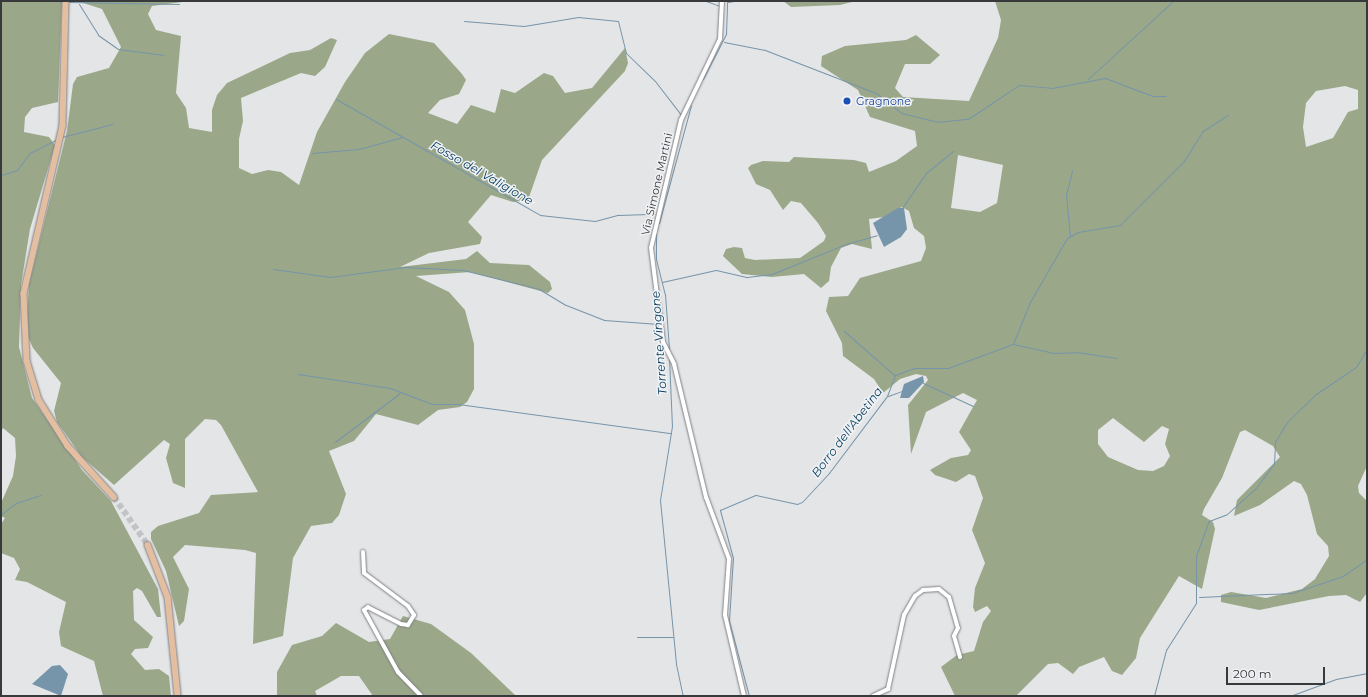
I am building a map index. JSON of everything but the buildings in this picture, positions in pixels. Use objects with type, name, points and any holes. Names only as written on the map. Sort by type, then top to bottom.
[{"type":"main road","points":[[66,1],[63,126],[24,294],[26,353],[39,400],[68,446],[114,497]]},
{"type":"main road","points":[[148,544],[168,597],[178,696]]},
{"type":"street","name":"Via Simone Martini","points":[[722,1],[719,45],[682,118],[651,248],[667,349],[672,359],[706,497],[729,560],[725,615],[744,696]]},
{"type":"street","points":[[363,552],[364,573],[408,606],[414,615],[408,625],[401,624],[368,608],[364,610],[398,672],[421,696]]},
{"type":"street","points":[[873,696],[888,689],[904,615],[915,596],[923,590],[939,589],[949,597],[958,628],[954,636],[960,657]]},
{"type":"green space","points":[[1,1],[62,1],[58,102],[32,108],[25,117],[24,132],[49,137],[55,145],[30,229],[21,285],[19,347],[32,398],[82,470],[111,501],[158,589],[161,617],[157,617],[142,591],[137,588],[133,591],[134,620],[153,637],[148,648],[135,649],[131,654],[145,670],[159,669],[169,676],[171,696],[103,696],[94,661],[61,646],[59,632],[66,602],[27,582],[15,580],[20,569],[14,558],[1,553],[1,524],[5,518],[1,516],[1,503],[13,476],[16,456],[15,438],[3,428],[1,432]]},
{"type":"green space","points":[[77,1],[190,1],[152,6],[148,14],[156,30],[181,36],[176,93],[186,108],[189,128],[212,132],[212,110],[217,95],[227,83],[290,53],[310,50],[331,38],[337,40],[325,67],[315,76],[301,73],[241,98],[243,121],[239,139],[239,168],[252,174],[268,170],[281,172],[299,185],[317,132],[345,82],[365,53],[389,34],[434,43],[462,74],[466,80],[459,94],[440,100],[428,113],[457,124],[471,105],[495,113],[501,89],[515,93],[544,73],[553,76],[565,93],[592,88],[625,48],[628,63],[625,71],[542,160],[528,200],[513,202],[491,195],[468,222],[482,237],[480,244],[429,253],[400,267],[466,259],[477,251],[490,263],[529,265],[550,282],[552,289],[548,293],[470,272],[416,276],[449,292],[465,310],[474,344],[474,389],[467,402],[460,407],[438,410],[418,425],[376,414],[354,441],[329,451],[346,494],[339,515],[332,523],[311,526],[293,558],[283,636],[253,644],[256,553],[245,550],[185,545],[173,557],[189,589],[184,621],[179,626],[166,571],[151,539],[151,532],[158,526],[199,513],[211,495],[258,492],[221,425],[216,420],[205,419],[185,439],[185,488],[173,483],[166,458],[170,444],[164,440],[114,485],[82,457],[57,422],[54,411],[61,383],[33,348],[26,332],[29,284],[67,131],[73,84],[77,77],[109,68],[121,47],[102,9]]},
{"type":"green space","points":[[783,1],[856,1],[840,5],[791,7]]},
{"type":"green space","points":[[995,1],[1367,1],[1367,466],[1358,486],[1359,493],[1367,501],[1367,593],[1360,602],[1346,595],[1329,596],[1259,610],[1221,602],[1221,595],[1231,592],[1266,598],[1302,589],[1315,579],[1329,556],[1328,546],[1317,534],[1307,495],[1301,484],[1294,481],[1260,505],[1234,516],[1237,500],[1280,457],[1273,446],[1245,430],[1240,432],[1222,478],[1202,515],[1213,522],[1215,529],[1202,589],[1179,576],[1140,638],[1136,658],[1122,675],[1112,671],[1104,657],[1079,667],[1073,674],[1058,663],[1048,664],[1016,696],[955,696],[941,667],[957,655],[974,651],[983,622],[991,611],[987,606],[975,612],[973,607],[975,588],[985,563],[972,530],[983,498],[975,476],[969,474],[956,482],[935,475],[930,470],[951,458],[968,455],[971,450],[959,432],[977,400],[963,393],[926,412],[911,454],[908,405],[928,380],[926,376],[916,374],[900,379],[883,393],[874,379],[843,356],[842,343],[826,311],[829,297],[848,296],[860,278],[921,261],[926,248],[924,236],[914,228],[909,211],[902,207],[884,217],[869,219],[872,249],[852,244],[841,248],[831,267],[829,281],[821,288],[804,274],[772,277],[742,274],[723,256],[726,249],[734,247],[742,248],[745,258],[755,260],[800,258],[824,241],[826,236],[818,223],[801,203],[791,201],[783,210],[770,190],[756,184],[748,168],[751,165],[763,161],[789,162],[794,157],[854,160],[866,163],[869,172],[896,161],[917,146],[915,131],[870,117],[858,90],[821,66],[822,56],[845,46],[906,40],[916,35],[940,55],[930,64],[905,64],[895,88],[903,97],[969,101],[998,38],[1001,20]],"holes":[[[1345,86],[1358,90],[1358,109],[1348,112],[1333,138],[1306,147],[1303,127],[1306,103],[1316,91]],[[958,155],[1003,165],[997,203],[980,212],[951,208]],[[1113,418],[1144,442],[1162,426],[1169,429],[1165,444],[1170,456],[1164,466],[1153,471],[1138,470],[1108,457],[1098,444],[1098,430]]]},
{"type":"green space","points":[[403,616],[431,624],[471,653],[516,696],[373,696],[359,676],[341,676],[315,691],[317,696],[277,696],[277,672],[292,645],[322,636],[336,623],[369,642],[390,639]]},
{"type":"water","points":[[898,208],[904,208],[907,229],[901,237],[884,247],[873,223]]},
{"type":"water","points":[[923,376],[924,382],[909,398],[900,398],[904,384]]},
{"type":"water","points":[[60,665],[68,674],[61,696],[32,684],[52,666]]},
{"type":"waterway","points":[[57,1],[63,2]]},
{"type":"waterway","points":[[706,1],[720,6]]},
{"type":"waterway","name":"Torrente Vingone","points":[[703,79],[726,34],[727,1]]},
{"type":"waterway","points":[[728,2],[734,1]]},
{"type":"waterway","points":[[1088,79],[1173,1]]},
{"type":"waterway","points":[[69,2],[179,4]]},
{"type":"waterway","points":[[79,4],[98,35],[118,49],[164,55]]},
{"type":"waterway","points":[[464,21],[524,26],[578,17],[618,21],[626,53],[655,81],[682,116]]},
{"type":"waterway","points":[[724,42],[765,50],[876,93],[902,113],[937,122],[968,119],[1019,85],[1052,88],[1105,78],[1153,96],[1166,96]]},
{"type":"waterway","name":"Fosso del Valigione","points":[[336,99],[540,215],[595,221],[618,215],[656,214]]},
{"type":"waterway","name":"Torrente Vingone","points":[[659,223],[691,105]]},
{"type":"waterway","name":"Borro dell'Abetina","points":[[749,696],[729,621],[733,558],[720,510],[756,495],[797,504],[802,502],[829,473],[887,396],[895,375],[914,368],[948,368],[1013,344],[1030,302],[1067,238],[1078,232],[1120,225],[1184,161],[1203,131],[1228,115]]},
{"type":"waterway","points":[[62,137],[112,124]]},
{"type":"waterway","points":[[312,153],[359,149],[402,137]]},
{"type":"waterway","points":[[1,175],[17,170],[30,153],[57,139]]},
{"type":"waterway","points":[[902,208],[926,173],[953,151]]},
{"type":"waterway","points":[[1070,236],[1066,195],[1072,171]]},
{"type":"waterway","name":"Torrente Vingone","points":[[656,234],[656,259],[665,294],[669,349]]},
{"type":"waterway","points":[[662,282],[716,270],[747,277],[772,274],[846,244],[877,235]]},
{"type":"waterway","points":[[273,269],[330,277],[405,267],[463,270],[539,289],[566,305],[604,320],[659,324]]},
{"type":"waterway","points":[[844,331],[894,375]]},
{"type":"waterway","points":[[1013,344],[1054,353],[1077,352],[1117,358]]},
{"type":"waterway","points":[[1154,696],[1166,650],[1196,603],[1196,556],[1209,521],[1227,514],[1255,489],[1274,464],[1275,442],[1287,422],[1316,394],[1356,367],[1367,349]]},
{"type":"waterway","name":"Torrente Vingone","points":[[669,358],[672,426],[660,500],[676,664],[683,696]]},
{"type":"waterway","points":[[298,374],[390,388],[432,404],[458,404],[671,433]]},
{"type":"waterway","points":[[923,383],[973,406]]},
{"type":"waterway","points":[[888,396],[902,391]]},
{"type":"waterway","points":[[335,442],[400,393]]},
{"type":"waterway","points":[[1,514],[16,503],[41,495]]},
{"type":"waterway","points":[[1199,597],[1292,593],[1343,576],[1367,559]]},
{"type":"waterway","points":[[637,637],[673,637]]},
{"type":"waterway","points":[[1290,696],[1336,679],[1367,673]]},
{"type":"tunnel","points":[[114,497],[148,545]]},
{"type":"place","name":"Gragnone","points":[[847,101]]}]
